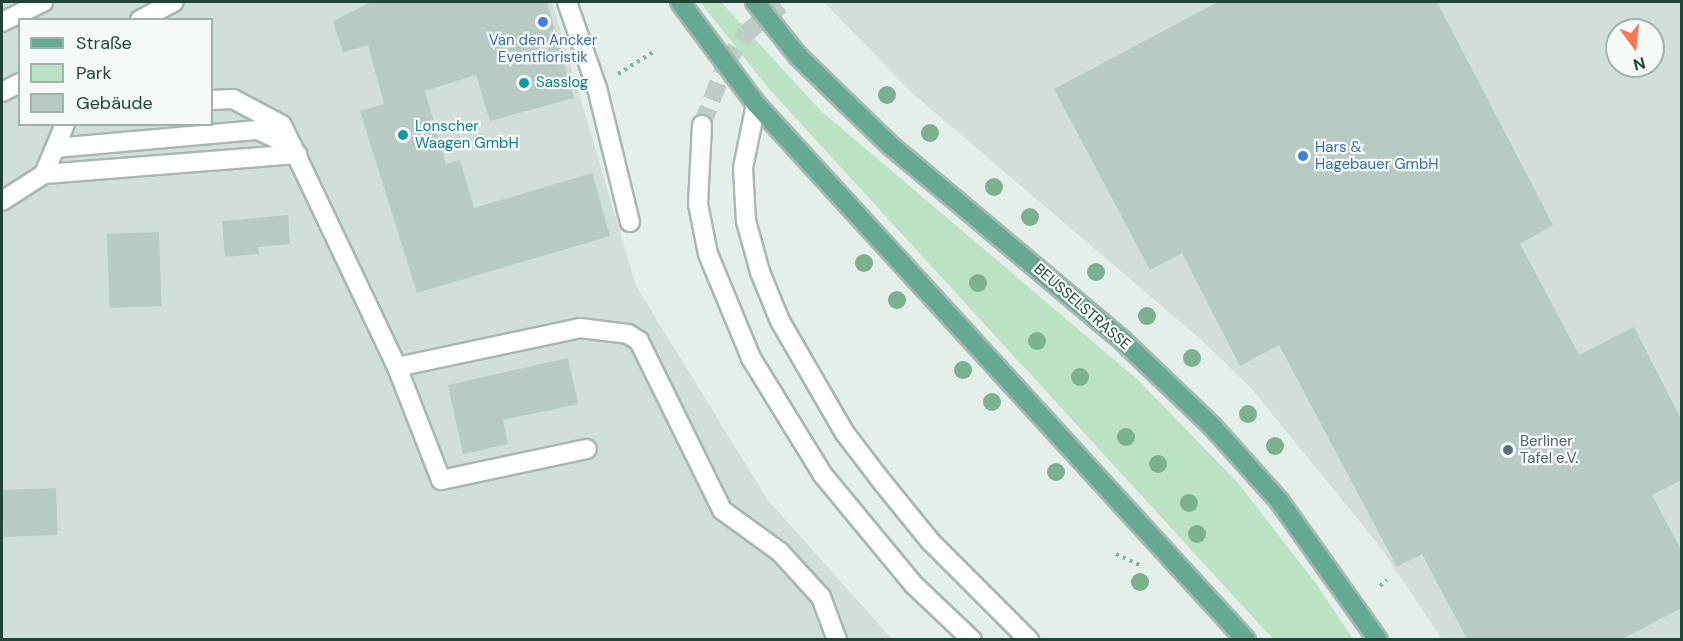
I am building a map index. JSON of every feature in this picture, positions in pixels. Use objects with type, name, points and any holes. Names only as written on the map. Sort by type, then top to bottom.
[{"type":"main road","points":[[680,2],[756,104],[1246,639]]},
{"type":"main road","name":"BEUSSELSTRASSE","points":[[755,2],[798,56],[891,146],[1123,341],[1211,425],[1281,502],[1378,639]]},
{"type":"lane","points":[[2,22],[43,2]]},
{"type":"lane","points":[[144,18],[174,2]]},
{"type":"lane","points":[[567,2],[597,88],[630,222]]},
{"type":"lane","points":[[2,92],[18,84]]},
{"type":"lane","points":[[213,100],[233,99],[282,125],[397,367],[441,480],[587,449]]},
{"type":"lane","points":[[756,104],[743,168],[746,221],[760,272],[780,321],[844,432],[883,483],[931,542],[1029,639]]},
{"type":"lane","points":[[702,125],[699,204],[708,254],[752,358],[823,475],[914,585],[972,639]]},
{"type":"lane","points":[[44,174],[64,126]]},
{"type":"lane","points":[[55,148],[258,130],[295,150]]},
{"type":"lane","points":[[2,201],[44,174],[295,150]]},
{"type":"lane","points":[[397,367],[580,328],[628,334],[639,341],[722,510],[780,552],[820,597],[837,639]]},
{"type":"path","points":[[638,61],[655,51]]},
{"type":"path","points":[[1380,586],[1387,580]]},
{"type":"shaded area","points":[[2,2],[552,2],[636,286],[767,499],[892,639],[2,639]]},
{"type":"shaded area","points":[[824,2],[1681,2],[1681,639],[1442,639],[1378,544],[1251,388],[1198,337],[912,93]]},
{"type":"green space","points":[[700,2],[721,2],[820,110],[1138,380],[1238,483],[1317,585],[1353,639],[1273,639],[770,90]]},
{"type":"building","name":"Lonscher Waagen GmbH","points":[[371,2],[547,2],[574,98],[490,121],[476,75],[425,91],[446,164],[460,160],[474,208],[592,173],[610,236],[417,293],[360,111],[384,104],[368,45],[343,52],[333,21]]},
{"type":"building","points":[[1218,2],[1437,2],[1553,225],[1520,244],[1579,355],[1634,327],[1682,421],[1682,480],[1652,495],[1682,552],[1682,608],[1622,639],[1467,639],[1422,554],[1397,567],[1279,345],[1240,366],[1182,253],[1150,270],[1054,89]]},
{"type":"building","points":[[288,215],[290,244],[258,247],[259,254],[225,257],[222,221]]},
{"type":"building","points":[[159,232],[162,306],[110,308],[107,234]]},
{"type":"building","points":[[568,358],[578,404],[503,420],[508,444],[463,454],[448,385]]},
{"type":"building","points":[[56,488],[58,535],[4,537],[2,490]]},
{"type":"tunnel","points":[[702,125],[726,63],[746,33],[785,2]]},
{"type":"place","name":"Van den Ancker Eventfloristik","points":[[543,22]]},
{"type":"place","name":"Sasslog","points":[[524,83]]},
{"type":"place","name":"Lonscher Waagen GmbH","points":[[403,135]]},
{"type":"place","name":"Hars & Hagebauer GmbH","points":[[1303,156]]},
{"type":"place","name":"Berliner Tafel e.V.","points":[[1508,450]]}]
